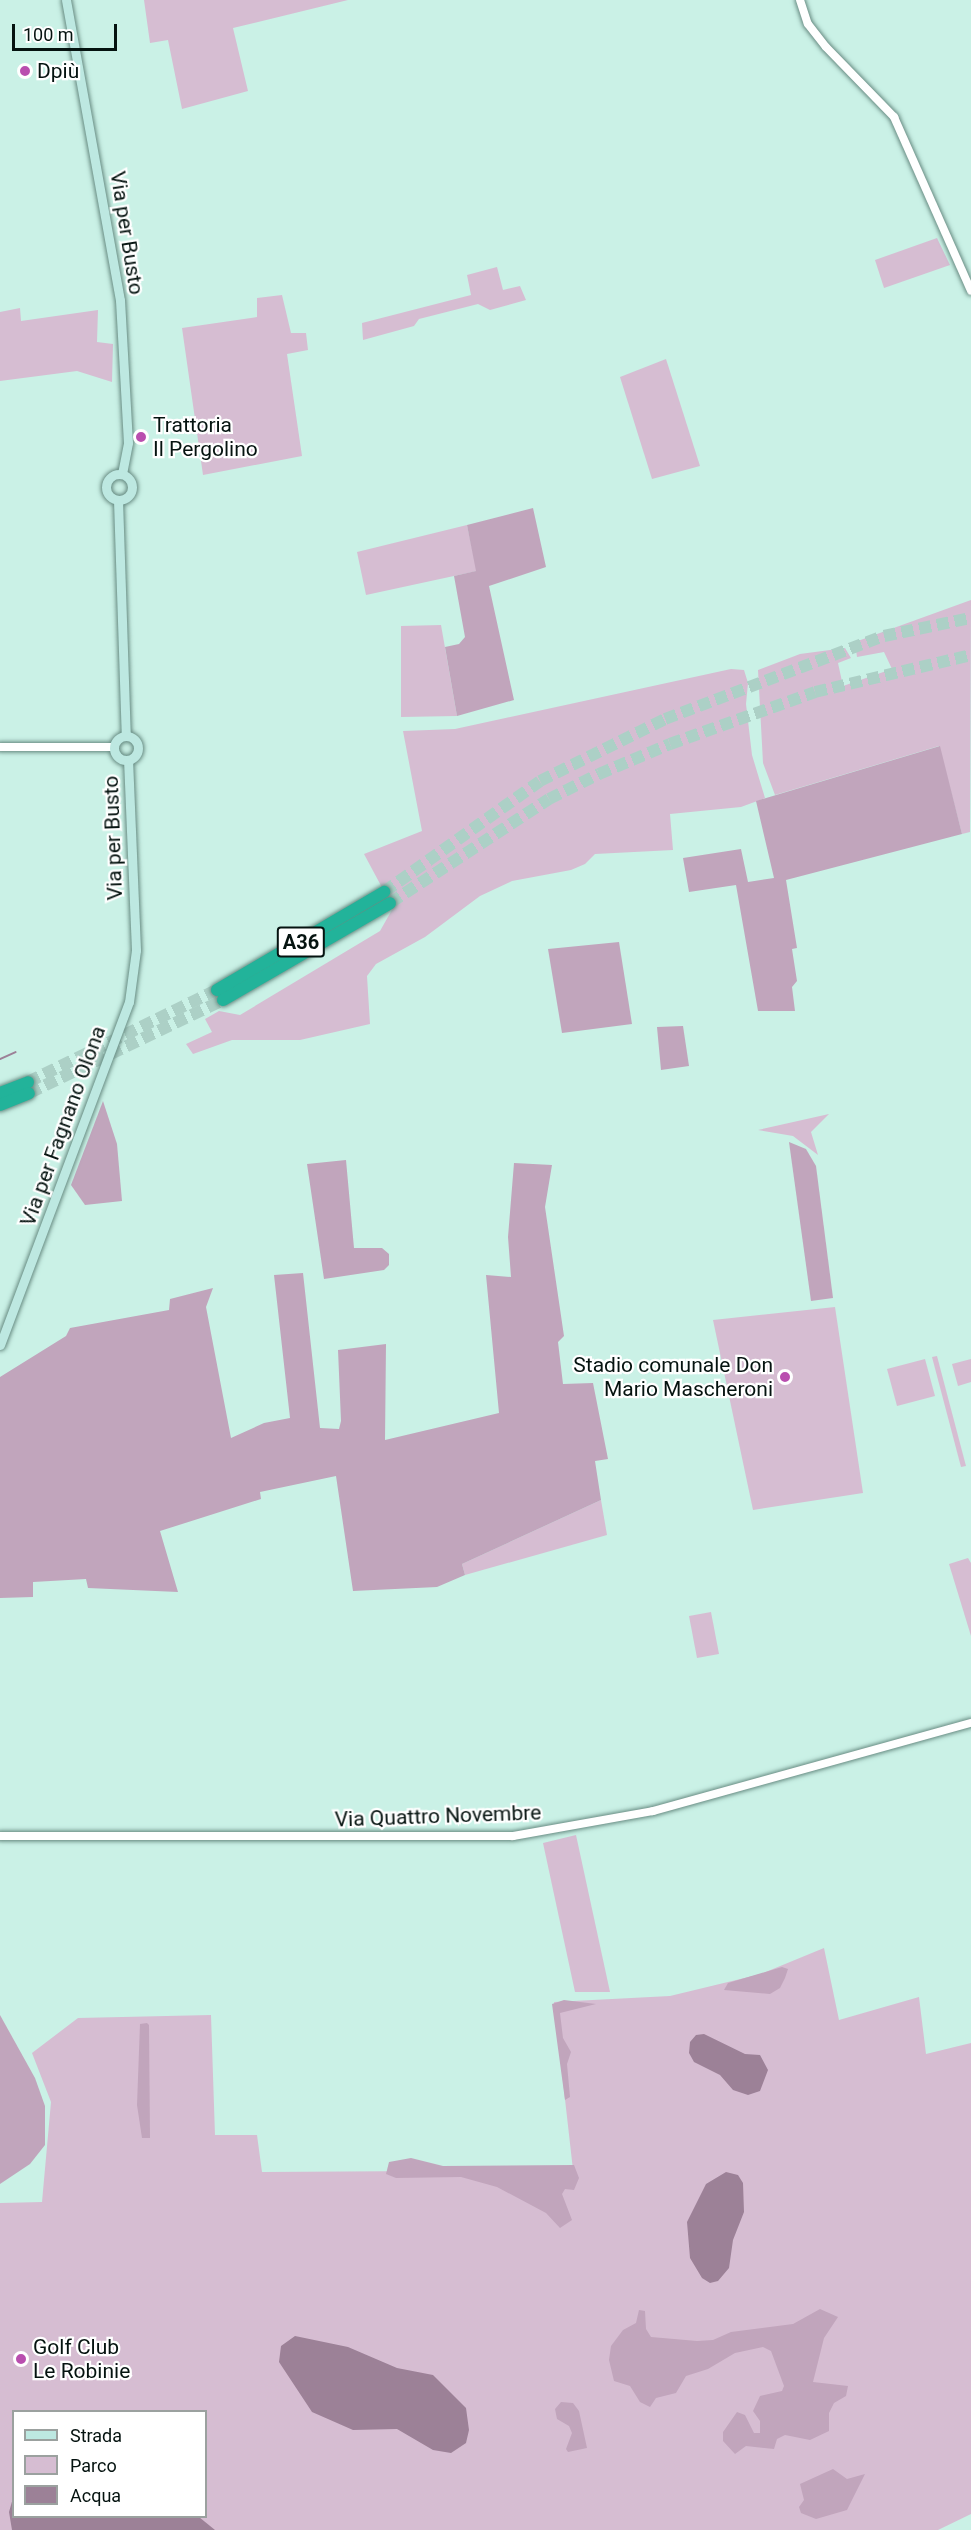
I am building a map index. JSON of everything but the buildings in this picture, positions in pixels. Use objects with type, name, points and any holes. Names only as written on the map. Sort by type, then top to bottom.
[{"type":"highway","name":"A36","points":[[220,995],[387,897]]},
{"type":"highway","points":[[0,1093],[28,1088],[0,1105]]},
{"type":"main road","name":"Via per Busto","points":[[66,0],[120,300],[128,443],[122,473]]},
{"type":"main road","name":"Via per Busto","points":[[122,473],[131,481],[132,489],[127,497],[118,500],[109,496],[105,487],[109,477],[122,473]]},
{"type":"main road","name":"Via per Busto","points":[[118,500],[126,735],[139,746],[135,757],[128,760],[116,755],[114,747],[116,740],[126,735]]},
{"type":"main road","name":"Via per Busto","points":[[128,760],[134,915]]},
{"type":"main road","name":"Via per Fagnano Olona","points":[[0,1345],[129,1002],[136,950],[134,915]]},
{"type":"street","points":[[800,0],[808,24],[894,117],[971,291]]},
{"type":"street","points":[[0,747],[114,747]]},
{"type":"street","name":"Via Quattro Novembre","points":[[0,1836],[513,1836],[653,1811],[971,1723]]},
{"type":"green space","points":[[144,0],[348,0],[233,28],[248,91],[182,109],[168,40],[150,43]]},
{"type":"green space","points":[[937,238],[950,265],[884,288],[875,260]]},
{"type":"green space","points":[[497,267],[503,290],[520,286],[526,300],[490,310],[478,304],[419,319],[414,326],[363,340],[362,323],[471,295],[467,275]]},
{"type":"green space","points":[[282,295],[291,333],[306,333],[308,350],[287,354],[302,456],[203,475],[182,328],[257,317],[257,298]]},
{"type":"green space","points":[[20,308],[21,321],[98,310],[97,342],[113,344],[112,382],[77,371],[0,381],[0,312]]},
{"type":"green space","points":[[666,359],[700,466],[652,479],[620,377]]},
{"type":"green space","points":[[467,525],[477,571],[366,595],[357,552]]},
{"type":"green space","points":[[971,600],[970,832],[962,834],[939,746],[775,795],[763,763],[758,670],[800,654],[845,648],[851,658],[838,663],[843,686],[892,669],[884,652],[857,657],[855,642]]},
{"type":"green space","points":[[441,625],[457,716],[401,717],[401,626]]},
{"type":"green space","points":[[731,669],[744,670],[748,683],[746,704],[752,755],[765,798],[741,807],[670,814],[673,850],[595,854],[585,864],[571,870],[512,881],[480,896],[425,937],[376,964],[367,976],[370,1024],[300,1040],[232,1040],[193,1054],[186,1044],[212,1032],[205,1019],[219,1011],[240,1015],[380,931],[393,908],[364,854],[422,831],[403,731],[455,729]]},
{"type":"green space","points":[[829,1114],[811,1132],[818,1155],[793,1136],[758,1130]]},
{"type":"green space","name":"Stadio comunale Don Mario Mascheroni","points":[[835,1307],[863,1493],[753,1510],[713,1320]]},
{"type":"green space","points":[[937,1356],[966,1466],[961,1467],[932,1357]]},
{"type":"green space","points":[[925,1359],[935,1396],[897,1406],[887,1369]]},
{"type":"green space","points":[[971,1359],[971,1382],[958,1386],[952,1364]]},
{"type":"green space","points":[[601,1500],[607,1535],[465,1575],[462,1564]]},
{"type":"green space","points":[[968,1558],[971,1563],[971,1636],[949,1564]]},
{"type":"green space","points":[[711,1612],[719,1654],[697,1658],[689,1616]]},
{"type":"green space","points":[[576,1835],[610,1992],[575,1992],[543,1843]]},
{"type":"green space","points":[[824,1948],[839,2020],[919,1997],[926,2054],[971,2043],[971,2514],[938,2530],[0,2530],[0,2203],[42,2202],[51,2102],[32,2053],[78,2018],[211,2015],[215,2135],[257,2135],[262,2172],[573,2170],[554,2002],[670,1996],[761,1974]]},
{"type":"shaded area","points":[[533,508],[546,567],[489,586],[514,700],[457,716],[445,647],[459,644],[465,637],[454,576],[476,571],[467,525]]},
{"type":"shaded area","points":[[940,746],[962,834],[786,880],[797,948],[792,949],[797,981],[792,987],[795,1011],[758,1011],[736,885],[689,892],[683,858],[741,849],[748,882],[774,878],[756,801]]},
{"type":"shaded area","points":[[619,942],[632,1024],[562,1033],[548,949]]},
{"type":"shaded area","points":[[683,1026],[689,1066],[661,1070],[657,1027]]},
{"type":"shaded area","points":[[103,1101],[117,1144],[122,1201],[85,1205],[71,1185]]},
{"type":"shaded area","points":[[789,1142],[806,1149],[816,1166],[833,1298],[811,1301]]},
{"type":"shaded area","points":[[346,1160],[354,1248],[382,1248],[389,1254],[389,1265],[384,1270],[324,1279],[307,1164]]},
{"type":"shaded area","points":[[514,1163],[552,1165],[545,1207],[564,1336],[558,1342],[563,1384],[593,1383],[608,1459],[595,1461],[601,1500],[462,1564],[465,1575],[437,1587],[353,1591],[336,1476],[260,1492],[261,1499],[160,1531],[178,1592],[88,1588],[86,1579],[33,1582],[33,1597],[0,1598],[0,1377],[66,1336],[70,1328],[169,1310],[170,1299],[213,1288],[206,1307],[231,1438],[264,1423],[290,1418],[274,1275],[303,1273],[320,1428],[339,1429],[341,1421],[338,1350],[386,1344],[385,1440],[499,1413],[486,1275],[511,1277],[508,1237]]},
{"type":"shaded area","points":[[782,1967],[788,1969],[785,1978],[780,1988],[770,1994],[724,1990],[728,1983]]},
{"type":"shaded area","points":[[564,2000],[596,2004],[560,2013],[563,2038],[571,2052],[567,2064],[570,2097],[565,2100],[552,2004]]},
{"type":"shaded area","points":[[0,2015],[35,2078],[45,2106],[45,2145],[30,2164],[0,2184]]},
{"type":"shaded area","points":[[140,2024],[149,2025],[150,2138],[142,2138],[137,2105]]},
{"type":"shaded area","points":[[411,2158],[443,2166],[574,2165],[579,2178],[574,2190],[565,2189],[562,2194],[572,2220],[560,2228],[546,2213],[497,2187],[461,2177],[396,2178],[386,2174],[389,2162]]},
{"type":"shaded area","points":[[820,2309],[838,2317],[824,2338],[813,2382],[848,2386],[846,2396],[834,2403],[829,2413],[829,2431],[810,2440],[785,2435],[777,2439],[774,2449],[746,2446],[735,2454],[723,2441],[723,2432],[737,2412],[745,2415],[754,2433],[760,2433],[760,2421],[753,2411],[760,2396],[782,2391],[784,2386],[771,2351],[763,2347],[735,2353],[708,2369],[686,2376],[676,2393],[656,2398],[650,2407],[640,2402],[630,2386],[614,2381],[609,2360],[611,2346],[623,2330],[636,2323],[639,2310],[645,2311],[646,2329],[651,2337],[697,2341],[713,2340],[731,2332],[793,2324]]},
{"type":"shaded area","points":[[561,2402],[573,2403],[579,2411],[587,2448],[568,2452],[566,2449],[572,2433],[569,2426],[557,2419],[555,2409]]},
{"type":"shaded area","points":[[833,2469],[847,2479],[865,2474],[847,2510],[816,2519],[801,2513],[799,2507],[804,2500],[800,2484]]},
{"type":"water","points":[[704,2034],[745,2054],[760,2055],[768,2070],[760,2091],[748,2095],[733,2090],[720,2075],[694,2062],[689,2053],[690,2042],[696,2035]]},
{"type":"water","points":[[726,2172],[738,2175],[743,2183],[744,2212],[733,2240],[729,2268],[718,2281],[710,2283],[702,2278],[690,2258],[687,2222],[706,2184]]},
{"type":"water","points":[[295,2336],[348,2347],[397,2368],[433,2375],[466,2408],[469,2430],[466,2443],[451,2453],[433,2450],[397,2429],[353,2430],[312,2412],[279,2362],[281,2346]]},
{"type":"water","points":[[12,2502],[12,2518],[200,2518],[215,2530],[12,2530],[9,2512]]},
{"type":"waterway","points":[[0,1059],[16,1052]]},
{"type":"tunnel","points":[[384,892],[540,781],[665,719],[884,636],[971,618]]},
{"type":"tunnel","points":[[390,903],[549,799],[599,774],[670,744],[815,692],[971,655]]},
{"type":"tunnel","points":[[28,1082],[217,990]]},
{"type":"tunnel","points":[[29,1093],[223,1000]]},
{"type":"place","name":"Dpiù","points":[[25,71]]},
{"type":"place","name":"Trattoria Il Pergolino","points":[[141,437]]},
{"type":"place","name":"Stadio comunale Don Mario Mascheroni","points":[[785,1377]]},
{"type":"place","name":"Golf Club Le Robinie","points":[[21,2359]]}]
